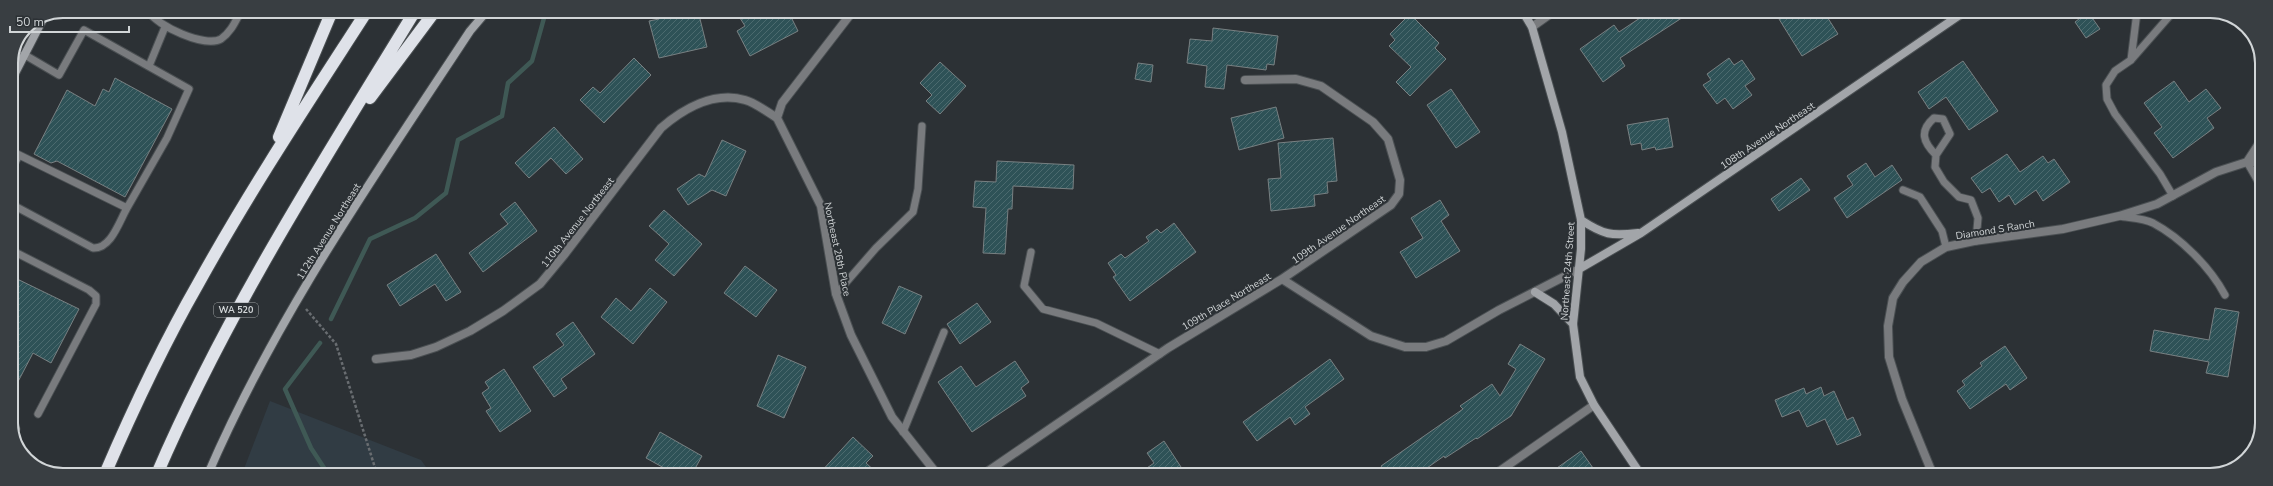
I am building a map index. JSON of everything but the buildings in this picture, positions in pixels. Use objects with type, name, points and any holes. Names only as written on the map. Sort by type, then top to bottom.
[{"type":"highway","points":[[264,171],[329,18]]},
{"type":"highway","points":[[107,468],[176,323],[264,171],[362,18]]},
{"type":"highway","name":"WA 520","points":[[160,468],[200,378],[229,323],[328,154],[411,18]]},
{"type":"highway","points":[[328,154],[430,18]]},
{"type":"main road","name":"112th Avenue Northeast","points":[[211,468],[232,422],[298,299],[350,214],[465,37],[481,18]]},
{"type":"main road","name":"Northeast 24th Street","points":[[1527,18],[1532,27],[1562,132],[1581,220],[1579,270],[1573,324],[1580,377],[1594,405],[1636,468]]},
{"type":"main road","name":"108th Avenue Northeast","points":[[1579,270],[1641,233],[1955,18]]},
{"type":"main road","points":[[18,68],[41,24]]},
{"type":"main road","points":[[1581,220],[1606,234],[1614,236],[1641,233]]},
{"type":"main road","points":[[1535,292],[1554,304],[1573,324]]},
{"type":"street","points":[[777,118],[782,103],[848,18]]},
{"type":"street","points":[[1532,27],[1545,18]]},
{"type":"street","name":"109th Avenue Northeast","points":[[1245,80],[1296,79],[1321,86],[1373,122],[1388,139],[1400,180],[1399,194],[1391,205],[1282,279]]},
{"type":"street","name":"110th Avenue Northeast","points":[[376,359],[411,355],[436,347],[470,331],[503,311],[540,284],[661,128],[678,114],[722,97],[746,100],[777,118]]},
{"type":"street","name":"Northeast 26th Place","points":[[777,118],[821,206],[836,294],[855,342],[892,417],[932,468]]},
{"type":"street","points":[[2247,162],[2255,150]]},
{"type":"street","name":"Diamond S Ranch","points":[[1930,468],[1902,399],[1889,357],[1888,326],[1893,298],[1903,282],[1921,262],[1946,247],[1976,241],[2063,229],[2119,216],[2158,204],[2216,172],[2247,162],[2255,162]]},
{"type":"street","name":"109th Place Northeast","points":[[993,468],[1160,354],[1282,279],[1371,336],[1405,347],[1426,347],[1446,341],[1535,292],[1579,270]]},
{"type":"street","points":[[1504,468],[1594,405]]},
{"type":"lane","points":[[155,18],[165,27],[205,41],[220,40],[231,31],[238,18]]},
{"type":"lane","points":[[2131,60],[2136,18]]},
{"type":"lane","points":[[2169,18],[2131,60],[2115,71],[2106,85],[2107,99],[2173,196]]},
{"type":"lane","points":[[149,66],[165,27]]},
{"type":"lane","points":[[18,208],[93,248],[100,248],[107,244],[167,138],[189,88],[84,30],[59,75],[25,55],[19,56]]},
{"type":"lane","points":[[1936,155],[1930,149],[1923,135],[1926,125],[1934,118],[1943,119],[1950,134],[1936,155],[1935,167],[1944,182],[1959,197],[1971,200],[1978,218],[1976,241]]},
{"type":"lane","points":[[836,294],[876,248],[913,212],[918,189],[922,126]]},
{"type":"lane","points":[[19,155],[127,208]]},
{"type":"lane","points":[[2247,162],[2255,176]]},
{"type":"lane","points":[[1903,190],[1920,197],[1942,231],[1946,247]]},
{"type":"lane","points":[[2119,216],[2152,222],[2176,239],[2203,265],[2219,284],[2224,295]]},
{"type":"lane","points":[[1031,252],[1024,286],[1043,309],[1096,323],[1160,354]]},
{"type":"lane","points":[[18,254],[89,290],[96,296],[96,304],[38,414]]},
{"type":"lane","points":[[903,432],[944,332]]},
{"type":"path","points":[[298,299],[336,344],[375,468]]},
{"type":"shaded area","points":[[270,401],[421,460],[427,468],[244,468]]},
{"type":"waterway","points":[[331,319],[370,239],[415,218],[446,193],[458,140],[502,116],[508,83],[532,61],[544,18]]},
{"type":"waterway","points":[[320,343],[285,389],[311,448],[324,468]]}]
